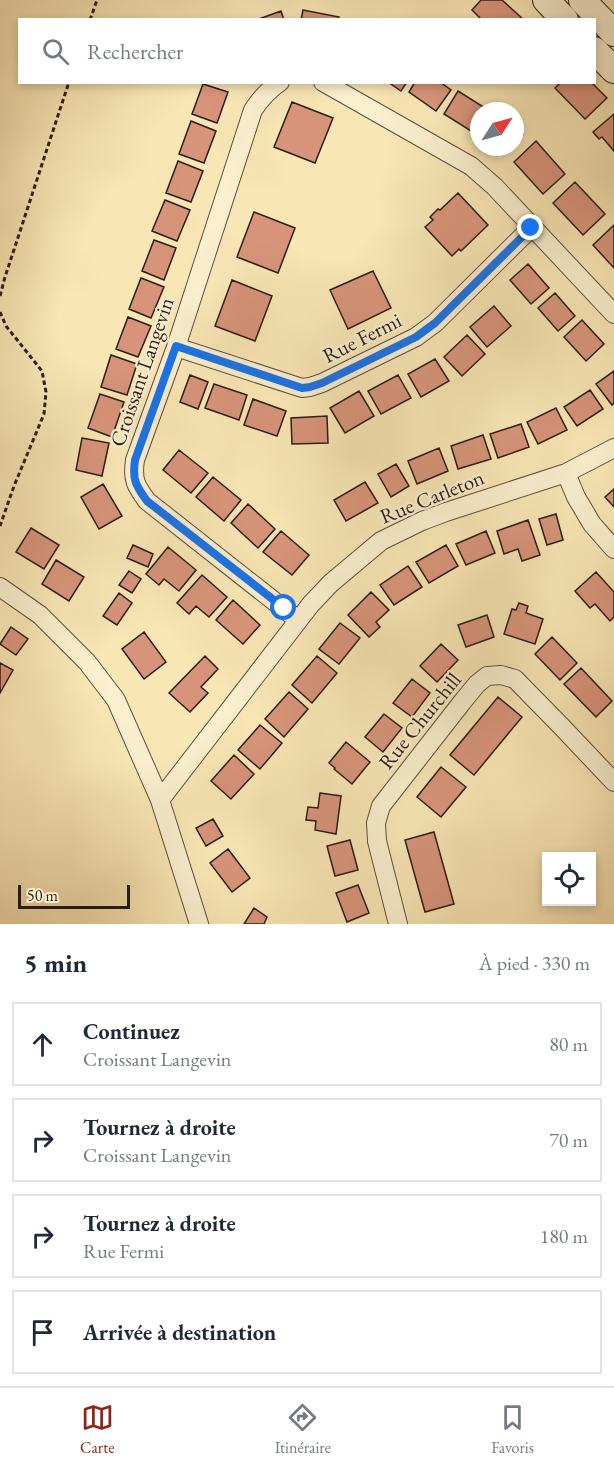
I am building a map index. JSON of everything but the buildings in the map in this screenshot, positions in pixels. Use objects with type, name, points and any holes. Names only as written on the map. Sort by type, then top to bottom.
[{"type":"street","points":[[546,0],[563,18]]},
{"type":"street","points":[[582,0],[614,33]]},
{"type":"street","points":[[596,52],[614,70]]},
{"type":"street","name":"Croissant Langevin","points":[[277,84],[268,90],[253,110],[176,346],[135,460],[133,474],[137,487],[147,501],[298,620]]},
{"type":"street","points":[[327,84],[471,166],[495,187],[614,314]]},
{"type":"street","name":"Rue Fermi","points":[[176,346],[302,388],[310,387],[416,337],[435,323],[531,228]]},
{"type":"street","name":"Rue Carleton","points":[[160,800],[298,620],[331,583],[381,541],[446,512],[566,473],[614,448]]},
{"type":"street","points":[[566,473],[576,497],[592,524],[614,549]]},
{"type":"street","points":[[0,587],[40,615],[87,662],[116,700],[160,800],[199,924]]},
{"type":"street","name":"Rue Churchill","points":[[398,924],[377,841],[376,823],[381,806],[463,701],[487,676],[501,675],[515,679],[614,782]]},
{"type":"path","points":[[91,18],[97,0]]},
{"type":"path","points":[[0,296],[68,84]]},
{"type":"path","points":[[0,312],[6,326],[42,371],[46,402],[44,414],[0,526]]},
{"type":"route","points":[[284,608],[147,501],[137,487],[133,474],[135,460],[176,346],[302,388],[310,387],[416,337],[435,323],[531,228]]}]
